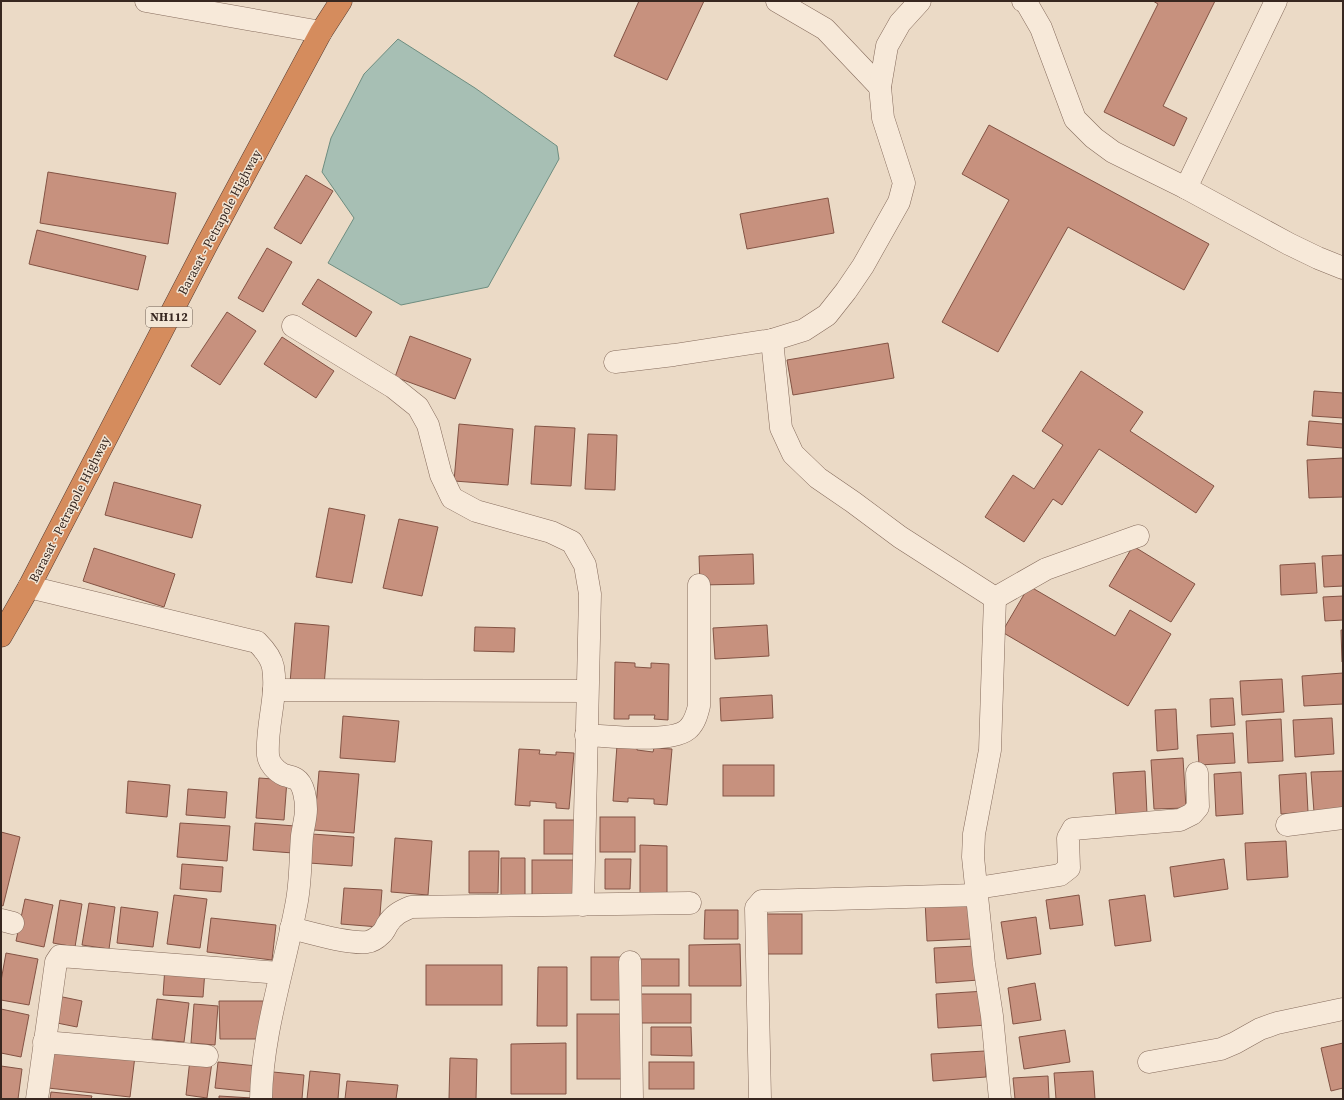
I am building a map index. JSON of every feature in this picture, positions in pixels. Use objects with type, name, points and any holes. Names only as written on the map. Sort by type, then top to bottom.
[{"type":"highway","name":"Barasat - Petrapole Highway","points":[[1,636],[202,253],[321,32],[341,1]]},
{"type":"street","points":[[146,1],[321,32]]},
{"type":"street","points":[[777,1],[825,29],[880,87]]},
{"type":"street","points":[[615,362],[674,355],[772,340],[804,330],[827,315],[863,266],[899,202],[904,183],[883,118],[880,87],[887,46],[900,23],[920,1]]},
{"type":"street","points":[[1023,1],[1026,2],[1040,28],[1075,119],[1094,138],[1113,152],[1186,188],[1295,247],[1343,268]]},
{"type":"street","points":[[1186,188],[1276,1]]},
{"type":"street","points":[[293,326],[393,387],[418,407],[428,425],[441,475],[452,498],[476,511],[551,532],[572,542],[585,565],[590,594],[582,905]]},
{"type":"street","points":[[772,340],[782,428],[793,454],[818,478],[900,537],[995,598]]},
{"type":"street","points":[[995,598],[1046,569],[1138,536]]},
{"type":"street","points":[[586,735],[654,738],[670,737],[681,734],[689,729],[695,721],[700,706],[699,585]]},
{"type":"street","points":[[28,587],[257,642],[266,651],[273,666],[274,690],[268,740],[268,757],[274,769],[284,775],[296,779],[303,789],[306,810],[302,837],[300,884],[280,973],[261,1073],[261,1099]]},
{"type":"street","points":[[995,598],[990,750],[974,834],[973,857],[992,1016],[1000,1099]]},
{"type":"street","points":[[274,690],[587,691]]},
{"type":"street","points":[[760,1099],[756,908],[762,901],[977,891],[1060,875],[1069,868],[1068,838],[1073,829],[1180,820],[1192,814],[1198,807],[1197,773]]},
{"type":"street","points":[[1287,825],[1343,818]]},
{"type":"street","points":[[291,928],[343,940],[368,942],[375,940],[383,933],[392,918],[402,910],[411,907],[690,903]]},
{"type":"street","points":[[37,1099],[56,962],[60,956],[280,973]]},
{"type":"street","points":[[630,962],[632,1099]]},
{"type":"street","points":[[1149,1062],[1221,1049],[1277,1022],[1343,1009]]},
{"type":"street","points":[[44,1042],[207,1056]]},
{"type":"shaded area","points":[[398,39],[475,88],[557,146],[559,159],[488,287],[401,305],[328,263],[354,218],[322,172],[331,138],[364,74]]},
{"type":"building","points":[[639,1],[704,1],[667,80],[614,56]]},
{"type":"building","points":[[1153,1],[1215,1],[1163,106],[1187,118],[1174,146],[1104,112],[1158,4]]},
{"type":"building","points":[[989,125],[1209,244],[1184,290],[1068,227],[998,352],[942,322],[1009,200],[962,174]]},
{"type":"building","points":[[48,172],[176,193],[168,244],[40,223]]},
{"type":"building","points":[[306,175],[333,191],[301,244],[274,228]]},
{"type":"building","points":[[828,198],[834,233],[747,249],[740,214]]},
{"type":"building","points":[[37,230],[146,256],[138,290],[29,264]]},
{"type":"building","points":[[267,248],[292,262],[263,312],[238,298]]},
{"type":"building","points":[[318,279],[372,312],[356,337],[302,304]]},
{"type":"building","points":[[227,312],[256,331],[220,385],[191,366]]},
{"type":"building","points":[[410,336],[471,359],[455,399],[395,377]]},
{"type":"building","points":[[282,337],[334,371],[316,398],[264,364]]},
{"type":"building","points":[[888,343],[894,378],[793,395],[787,360]]},
{"type":"building","points":[[1081,371],[1143,412],[1130,431],[1214,486],[1196,513],[1099,449],[1062,505],[1053,499],[1024,542],[985,517],[1013,475],[1034,489],[1063,445],[1042,431]]},
{"type":"building","points":[[1314,391],[1343,393],[1343,418],[1312,416]]},
{"type":"building","points":[[1309,421],[1343,424],[1343,448],[1307,445]]},
{"type":"building","points":[[459,424],[513,429],[508,485],[454,481]]},
{"type":"building","points":[[535,426],[575,428],[571,486],[531,484]]},
{"type":"building","points":[[588,434],[617,435],[615,490],[585,489]]},
{"type":"building","points":[[1343,458],[1343,497],[1309,498],[1307,460]]},
{"type":"building","points":[[114,482],[201,505],[192,538],[105,515]]},
{"type":"building","points":[[329,508],[365,515],[352,583],[316,577]]},
{"type":"building","points":[[399,519],[438,527],[422,596],[383,588]]},
{"type":"building","points":[[1133,546],[1195,584],[1171,622],[1109,586]]},
{"type":"building","points":[[94,548],[175,574],[164,607],[83,581]]},
{"type":"building","points":[[753,554],[754,584],[700,585],[699,556]]},
{"type":"building","points":[[1343,555],[1343,586],[1324,587],[1322,556]]},
{"type":"building","points":[[1315,563],[1317,593],[1281,595],[1280,565]]},
{"type":"building","points":[[1029,586],[1115,636],[1130,610],[1171,634],[1128,706],[1002,632]]},
{"type":"building","points":[[1343,596],[1343,620],[1325,621],[1323,597]]},
{"type":"building","points":[[295,623],[329,626],[324,686],[290,683]]},
{"type":"building","points":[[767,625],[769,656],[715,659],[713,628]]},
{"type":"building","points":[[475,627],[515,628],[514,652],[474,651]]},
{"type":"building","points":[[1341,630],[1343,630],[1343,662],[1342,662]]},
{"type":"building","points":[[615,662],[635,663],[635,667],[651,668],[651,663],[669,664],[668,720],[654,719],[655,715],[629,715],[629,719],[614,719]]},
{"type":"building","points":[[1343,673],[1343,704],[1304,706],[1302,676]]},
{"type":"building","points":[[1282,679],[1284,712],[1242,715],[1240,681]]},
{"type":"building","points":[[772,695],[773,718],[721,721],[720,698]]},
{"type":"building","points":[[1233,698],[1235,725],[1211,727],[1210,699]]},
{"type":"building","points":[[1176,709],[1178,749],[1157,751],[1155,710]]},
{"type":"building","points":[[343,716],[399,721],[395,762],[340,758]]},
{"type":"building","points":[[1332,718],[1334,754],[1295,757],[1293,720]]},
{"type":"building","points":[[1281,719],[1283,761],[1248,763],[1246,721]]},
{"type":"building","points":[[1233,733],[1235,763],[1199,765],[1197,735]]},
{"type":"building","points":[[617,745],[637,746],[637,750],[653,752],[654,748],[672,749],[667,805],[654,804],[654,799],[628,798],[628,802],[613,801]]},
{"type":"building","points":[[519,749],[540,750],[539,754],[556,755],[556,752],[574,753],[569,809],[556,808],[556,803],[530,801],[530,806],[515,805]]},
{"type":"building","points":[[1183,758],[1186,808],[1154,809],[1151,760]]},
{"type":"building","points":[[723,765],[774,765],[774,796],[723,796]]},
{"type":"building","points":[[319,771],[359,774],[354,833],[314,830]]},
{"type":"building","points":[[1145,771],[1147,814],[1116,816],[1113,773]]},
{"type":"building","points":[[1343,771],[1343,810],[1314,812],[1311,772]]},
{"type":"building","points":[[1241,772],[1243,814],[1216,816],[1214,774]]},
{"type":"building","points":[[1306,773],[1308,812],[1281,814],[1279,775]]},
{"type":"building","points":[[259,778],[287,780],[284,820],[256,818]]},
{"type":"building","points":[[128,781],[170,785],[167,817],[126,813]]},
{"type":"building","points":[[188,789],[227,792],[225,818],[186,815]]},
{"type":"building","points":[[600,817],[635,817],[635,852],[600,852]]},
{"type":"building","points":[[544,820],[576,820],[576,854],[544,854]]},
{"type":"building","points":[[180,823],[230,826],[227,861],[177,857]]},
{"type":"building","points":[[255,823],[295,826],[293,853],[253,850]]},
{"type":"building","points":[[1,832],[20,837],[3,906],[1,905]]},
{"type":"building","points":[[312,834],[354,837],[352,866],[309,863]]},
{"type":"building","points":[[395,838],[432,841],[428,895],[391,892]]},
{"type":"building","points":[[1286,841],[1288,877],[1247,880],[1245,843]]},
{"type":"building","points":[[640,845],[667,846],[667,893],[640,894]]},
{"type":"building","points":[[469,851],[499,851],[498,893],[469,893]]},
{"type":"building","points":[[501,858],[525,858],[525,896],[501,895]]},
{"type":"building","points":[[605,859],[631,859],[630,889],[605,889]]},
{"type":"building","points":[[1224,859],[1228,889],[1174,897],[1170,867]]},
{"type":"building","points":[[532,860],[576,860],[576,895],[532,895]]},
{"type":"building","points":[[182,864],[223,867],[221,892],[180,889]]},
{"type":"building","points":[[344,888],[382,890],[379,927],[341,924]]},
{"type":"building","points":[[174,895],[207,899],[200,948],[167,944]]},
{"type":"building","points":[[1079,895],[1083,925],[1050,929],[1046,900]]},
{"type":"building","points":[[1145,895],[1151,941],[1115,946],[1109,900]]},
{"type":"building","points":[[969,897],[971,939],[927,941],[925,900]]},
{"type":"building","points":[[25,899],[53,905],[44,947],[16,941]]},
{"type":"building","points":[[60,900],[82,904],[75,947],[53,943]]},
{"type":"building","points":[[89,903],[115,907],[109,949],[82,945]]},
{"type":"building","points":[[121,907],[158,912],[153,947],[117,943]]},
{"type":"building","points":[[705,910],[738,910],[738,939],[704,939]]},
{"type":"building","points":[[763,914],[802,914],[802,954],[763,954]]},
{"type":"building","points":[[1036,917],[1041,954],[1007,959],[1001,922]]},
{"type":"building","points":[[211,918],[276,925],[272,960],[207,952]]},
{"type":"building","points":[[740,944],[741,986],[689,986],[689,945]]},
{"type":"building","points":[[977,946],[979,980],[936,983],[934,948]]},
{"type":"building","points":[[6,953],[38,959],[29,1005],[1,1000],[1,981]]},
{"type":"building","points":[[591,957],[628,957],[628,1000],[591,1000]]},
{"type":"building","points":[[640,959],[679,959],[679,986],[640,986]]},
{"type":"building","points":[[426,965],[502,965],[502,1005],[426,1005]]},
{"type":"building","points":[[165,967],[205,970],[203,997],[163,995]]},
{"type":"building","points":[[538,967],[567,967],[567,1026],[537,1026]]},
{"type":"building","points":[[1035,983],[1041,1020],[1013,1024],[1008,988]]},
{"type":"building","points":[[986,991],[988,1025],[938,1028],[936,994]]},
{"type":"building","points":[[637,994],[691,994],[691,1023],[637,1023]]},
{"type":"building","points":[[53,995],[82,1001],[77,1027],[47,1021]]},
{"type":"building","points":[[157,999],[189,1003],[184,1042],[152,1039]]},
{"type":"building","points":[[219,1001],[265,1001],[264,1039],[220,1039]]},
{"type":"building","points":[[194,1004],[218,1006],[215,1045],[191,1043]]},
{"type":"building","points":[[1,1009],[29,1015],[21,1057],[1,1053]]},
{"type":"building","points":[[577,1014],[627,1014],[627,1079],[577,1079]]},
{"type":"building","points":[[651,1027],[691,1027],[692,1056],[651,1055]]},
{"type":"building","points":[[1065,1030],[1070,1062],[1024,1069],[1019,1037]]},
{"type":"building","points":[[566,1043],[566,1094],[511,1094],[511,1044]]},
{"type":"building","points":[[1343,1043],[1343,1088],[1331,1091],[1321,1048]]},
{"type":"building","points":[[53,1047],[135,1056],[130,1097],[48,1088]]},
{"type":"building","points":[[985,1051],[986,1077],[933,1081],[931,1054]]},
{"type":"building","points":[[450,1058],[477,1059],[476,1099],[449,1099]]},
{"type":"building","points":[[190,1059],[212,1062],[207,1098],[186,1095]]},
{"type":"building","points":[[218,1062],[257,1066],[254,1092],[215,1088]]},
{"type":"building","points":[[649,1062],[694,1062],[694,1089],[649,1089]]},
{"type":"building","points":[[1,1066],[22,1069],[18,1099],[1,1099]]},
{"type":"building","points":[[310,1071],[340,1074],[338,1099],[307,1099]]},
{"type":"building","points":[[1093,1071],[1095,1099],[1056,1099],[1054,1073]]},
{"type":"building","points":[[273,1072],[304,1075],[302,1099],[271,1099]]},
{"type":"building","points":[[1048,1076],[1049,1099],[1015,1099],[1013,1078]]},
{"type":"building","points":[[347,1081],[398,1085],[396,1099],[345,1099]]},
{"type":"building","points":[[51,1092],[92,1096],[91,1099],[50,1099]]},
{"type":"building","points":[[219,1096],[252,1098],[252,1099],[219,1099]]}]
